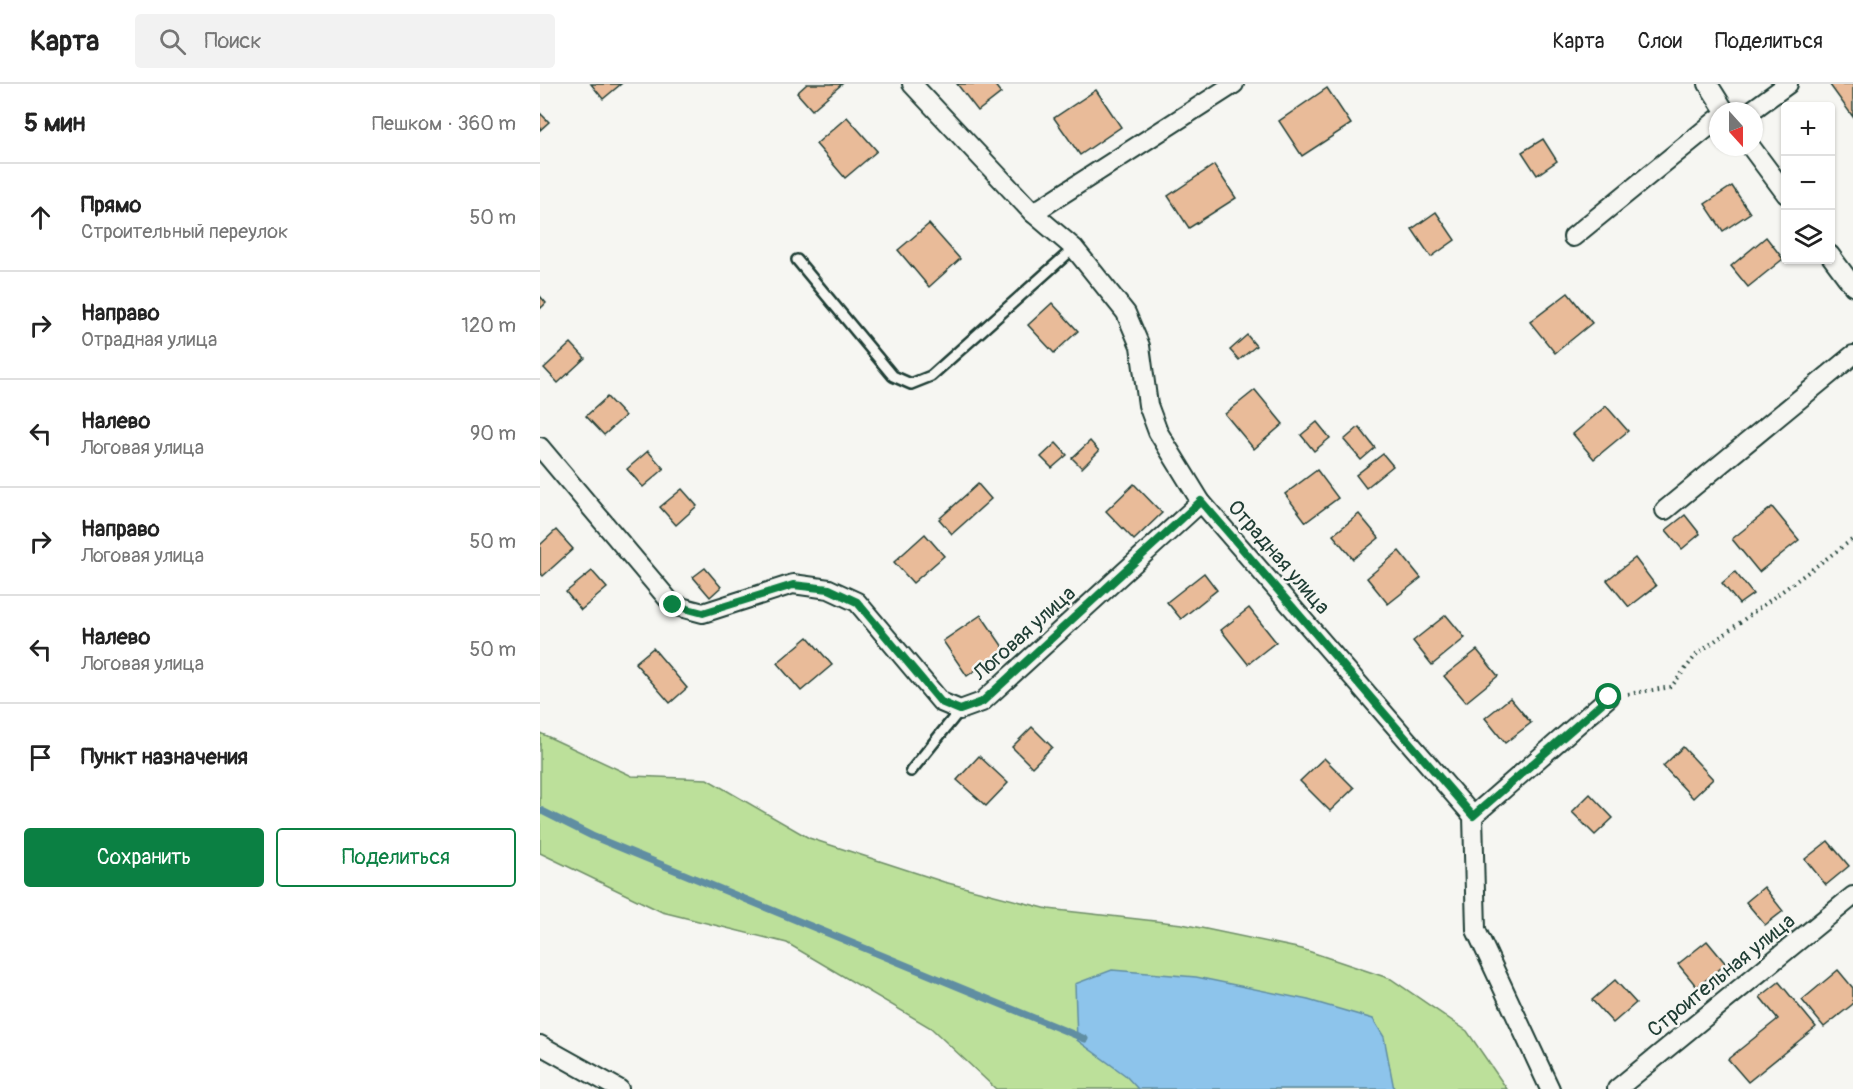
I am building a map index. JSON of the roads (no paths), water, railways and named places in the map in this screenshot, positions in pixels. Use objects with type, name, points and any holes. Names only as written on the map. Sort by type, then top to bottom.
[{"type":"street","name":"Отрадная улица","points":[[912,84],[1033,213],[1074,248],[1126,313],[1140,346],[1148,405],[1158,432],[1201,501],[1473,816]]},
{"type":"street","points":[[1033,213],[1234,84]]},
{"type":"street","points":[[1708,84],[1719,102]]},
{"type":"street","points":[[1763,102],[1788,84]]},
{"type":"street","points":[[1573,237],[1709,126]]},
{"type":"street","points":[[1758,156],[1781,188]]},
{"type":"street","points":[[1835,262],[1853,286]]},
{"type":"street","points":[[1665,510],[1853,355]]},
{"type":"street","points":[[540,447],[673,605],[703,613],[793,585],[829,589],[857,602],[941,702],[960,710]]},
{"type":"street","name":"Логовая улица","points":[[960,710],[982,702],[1201,501]]},
{"type":"street","points":[[1550,1089],[1476,930],[1473,816],[1609,697]]},
{"type":"street","name":"Строительная улица","points":[[1617,1089],[1853,896]]},
{"type":"street","points":[[540,1046],[619,1089]]},
{"type":"lane","points":[[796,260],[893,376],[911,384],[931,376],[1074,248]]},
{"type":"lane","points":[[911,771],[960,710]]},
{"type":"water","points":[[1112,970],[1196,977],[1308,1000],[1373,1019],[1384,1037],[1394,1089],[1138,1089],[1125,1075],[1077,1040],[1075,984]]},
{"type":"waterway","points":[[540,810],[592,836],[1085,1039]]}]
